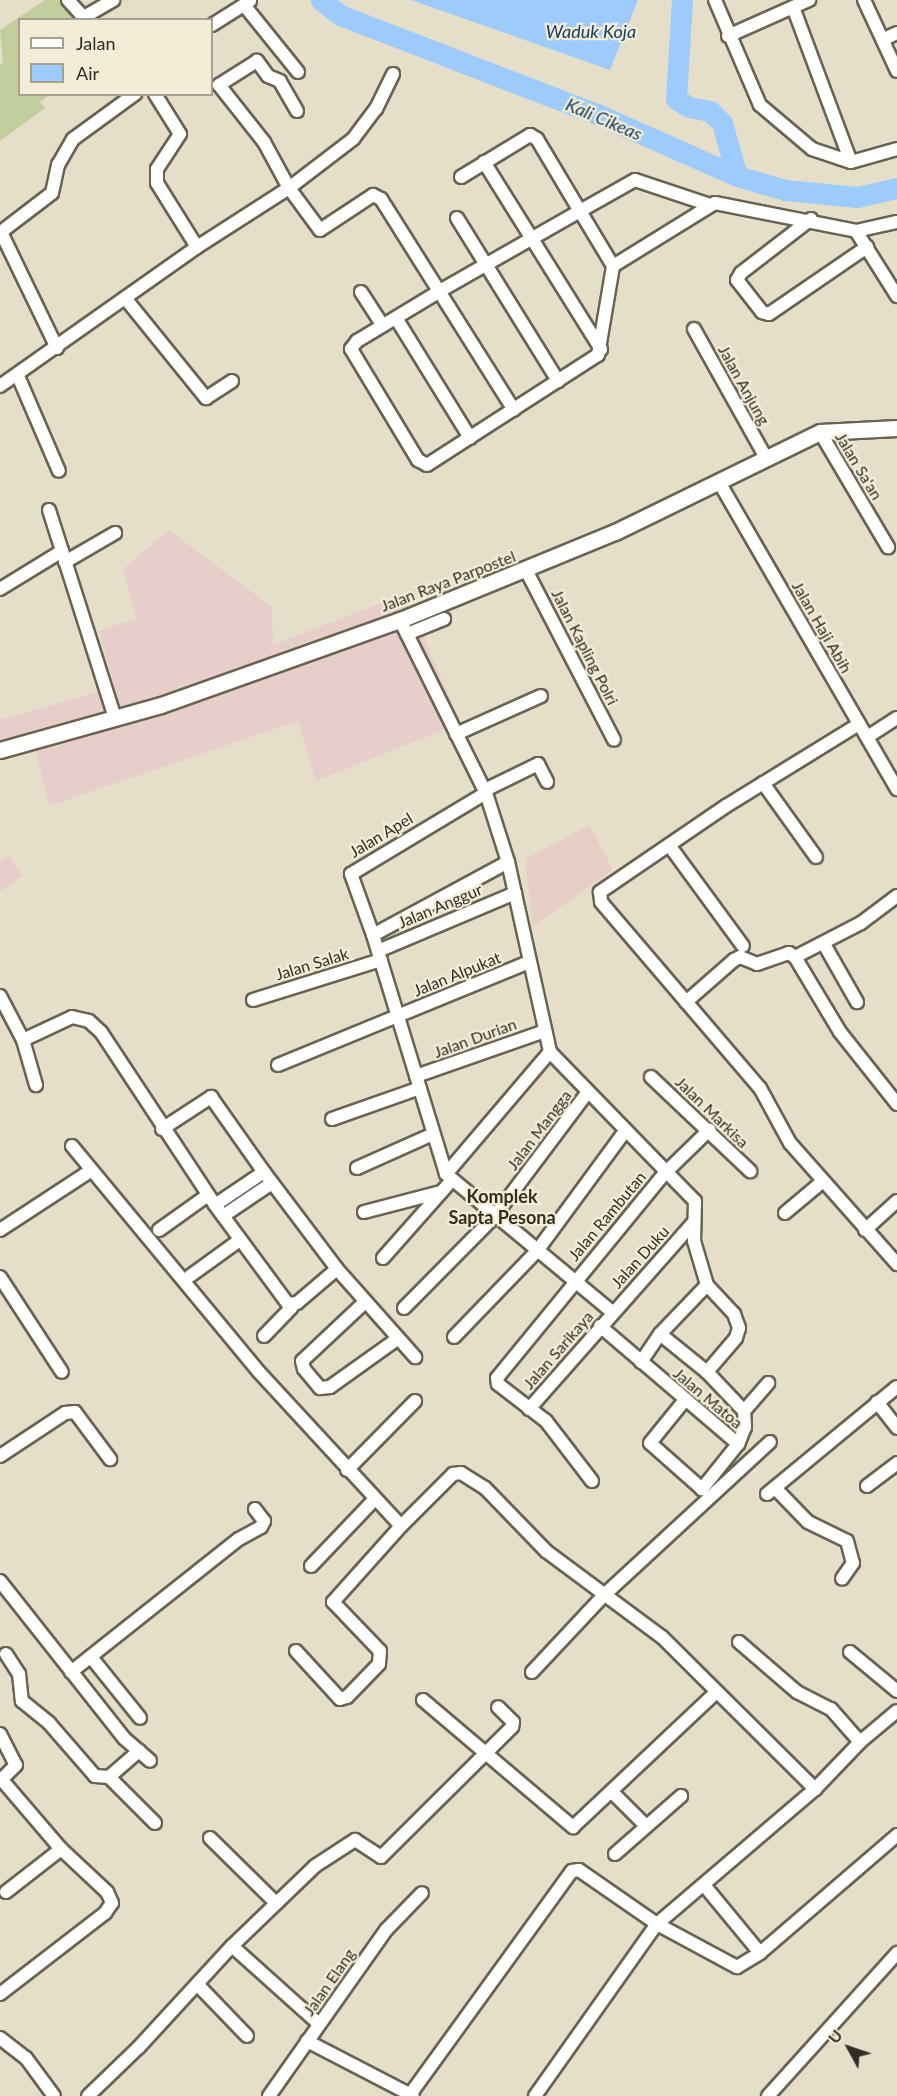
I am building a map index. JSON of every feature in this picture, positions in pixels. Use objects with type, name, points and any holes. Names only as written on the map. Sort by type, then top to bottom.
[{"type":"main road","name":"Jalan Raya Parpostel","points":[[0,750],[115,718],[231,681],[400,620],[526,570],[719,482],[820,432],[897,428]]},
{"type":"street","points":[[68,0],[85,18],[114,0]]},
{"type":"street","points":[[715,0],[728,36],[760,105],[812,149],[852,162],[897,149]]},
{"type":"street","points":[[728,36],[809,0]]},
{"type":"street","points":[[864,0],[897,71]]},
{"type":"street","points":[[213,24],[248,3],[298,72]]},
{"type":"street","points":[[793,7],[852,162]]},
{"type":"street","points":[[884,39],[897,33]]},
{"type":"street","points":[[297,111],[280,81],[268,76],[256,61],[219,86],[264,142],[289,188],[320,230],[373,195],[381,199],[514,410]]},
{"type":"street","points":[[0,386],[18,376],[197,247],[289,188],[353,139],[376,109],[393,74]]},
{"type":"street","points":[[57,348],[4,248],[1,232],[52,193],[58,165],[67,146],[132,96]]},
{"type":"street","points":[[156,96],[180,134],[157,169],[157,183],[197,247]]},
{"type":"street","points":[[461,177],[524,136],[533,136],[580,211],[614,266],[601,349],[598,355],[427,465],[418,460],[351,355],[357,341],[531,237],[580,211],[635,180],[710,205],[811,219],[856,231],[897,222]]},
{"type":"street","points":[[484,162],[601,349]]},
{"type":"street","points":[[614,266],[710,205]]},
{"type":"street","points":[[457,218],[558,381]]},
{"type":"street","points":[[811,219],[741,273],[737,280],[762,312],[769,314],[867,248]]},
{"type":"street","points":[[856,231],[897,296]]},
{"type":"street","points":[[361,292],[382,326]]},
{"type":"street","points":[[125,298],[206,398],[232,381]]},
{"type":"street","points":[[396,318],[470,438]]},
{"type":"street","name":"Jalan Anjung","points":[[694,329],[766,458]]},
{"type":"street","points":[[18,376],[59,471]]},
{"type":"street","name":"Jalan Sa'an","points":[[820,432],[888,547]]},
{"type":"street","name":"Jalan Haji Abih","points":[[719,482],[859,724],[869,736],[897,789]]},
{"type":"street","points":[[49,510],[115,718]]},
{"type":"street","points":[[0,589],[115,533]]},
{"type":"street","name":"Jalan Kapling Polri","points":[[526,570],[614,740]]},
{"type":"street","points":[[408,634],[444,619]]},
{"type":"street","points":[[400,620],[486,792],[508,862],[550,1052],[665,1173],[695,1201],[692,1224],[707,1285],[734,1314],[739,1328],[736,1338],[707,1372]]},
{"type":"street","points":[[456,734],[541,696]]},
{"type":"street","points":[[869,736],[897,718]]},
{"type":"street","points":[[859,724],[762,783],[600,892],[601,902],[760,1088],[790,1143],[822,1182],[897,1264]]},
{"type":"street","points":[[486,792],[538,764],[547,782]]},
{"type":"street","points":[[762,783],[816,857]]},
{"type":"street","name":"Jalan Apel","points":[[373,935],[351,874],[486,792]]},
{"type":"street","points":[[669,844],[743,946]]},
{"type":"street","points":[[508,862],[373,935],[433,1134],[449,1177],[494,1217],[612,1312]]},
{"type":"street","name":"Jalan Anggur","points":[[379,956],[515,893]]},
{"type":"street","points":[[795,957],[861,923],[897,896]]},
{"type":"street","points":[[824,944],[857,1002]]},
{"type":"street","points":[[686,1002],[740,957],[757,964],[789,953],[795,957],[840,1032],[897,1104]]},
{"type":"street","name":"Jalan Salak","points":[[252,1000],[379,956]]},
{"type":"street","name":"Jalan Alpukat","points":[[278,1065],[529,962]]},
{"type":"street","points":[[0,996],[5,1020],[23,1040],[36,1085]]},
{"type":"street","points":[[23,1040],[72,1017],[89,1021],[101,1032],[162,1130],[240,1240],[292,1306]]},
{"type":"street","name":"Jalan Durian","points":[[332,1119],[545,1031]]},
{"type":"street","points":[[383,1258],[441,1192],[449,1177],[550,1052]]},
{"type":"street","name":"Jalan Markisa","points":[[651,1077],[750,1171]]},
{"type":"street","name":"Jalan Mangga","points":[[404,1308],[494,1217],[588,1092]]},
{"type":"street","points":[[162,1130],[211,1097],[337,1269],[415,1358]]},
{"type":"street","name":"Jalan Rambutan","points":[[529,1409],[498,1384],[497,1378],[665,1173],[709,1130]]},
{"type":"street","points":[[454,1336],[537,1251],[625,1131]]},
{"type":"street","points":[[357,1168],[433,1134]]},
{"type":"street","points":[[72,1146],[90,1171],[347,1470],[401,1526]]},
{"type":"street","points":[[0,1230],[90,1171]]},
{"type":"street","points":[[215,1205],[264,1172]]},
{"type":"street","points":[[785,1213],[822,1182]]},
{"type":"street","points":[[159,1230],[272,1183]]},
{"type":"street","points":[[364,1212],[441,1192]]},
{"type":"street","points":[[865,1230],[897,1201]]},
{"type":"street","name":"Jalan Duku","points":[[612,1312],[692,1224]]},
{"type":"street","points":[[190,1276],[240,1240]]},
{"type":"street","points":[[264,1336],[292,1306],[337,1269]]},
{"type":"street","points":[[0,1276],[62,1372]]},
{"type":"street","points":[[641,1362],[660,1334],[707,1285]]},
{"type":"street","points":[[365,1302],[302,1361],[304,1369],[320,1388],[330,1387],[397,1339]]},
{"type":"street","name":"Jalan Sarikaya","points":[[529,1409],[612,1312]]},
{"type":"street","name":"Jalan Matoa","points":[[600,1326],[736,1446],[745,1427],[744,1411],[707,1372],[660,1334]]},
{"type":"street","points":[[744,1411],[768,1383]]},
{"type":"street","points":[[842,1579],[853,1563],[847,1541],[813,1526],[771,1491],[897,1387]]},
{"type":"street","points":[[685,1400],[651,1441],[652,1447],[702,1489],[736,1446]]},
{"type":"street","points":[[347,1470],[415,1401]]},
{"type":"street","points":[[877,1402],[897,1428]]},
{"type":"street","points":[[529,1409],[546,1421],[592,1480]]},
{"type":"street","points":[[0,1456],[65,1413],[75,1412],[110,1458]]},
{"type":"street","points":[[532,1672],[603,1596],[770,1442]]},
{"type":"street","points":[[867,1486],[897,1463]]},
{"type":"street","points":[[296,1651],[342,1699],[378,1664],[380,1651],[333,1602],[401,1526],[449,1477],[461,1473],[485,1488],[524,1532],[603,1596],[662,1637],[715,1693],[815,1789]]},
{"type":"street","points":[[311,1566],[374,1500]]},
{"type":"street","points":[[71,1672],[239,1539],[261,1527],[264,1521],[255,1509]]},
{"type":"street","points":[[0,1581],[71,1672],[150,1761]]},
{"type":"street","points":[[739,1642],[797,1692],[831,1709],[860,1742]]},
{"type":"street","points":[[850,1652],[895,1684]]},
{"type":"street","points":[[6,1654],[19,1674],[22,1701],[49,1723],[91,1773],[100,1778],[109,1777],[139,1751]]},
{"type":"street","points":[[91,1657],[140,1718]]},
{"type":"street","points":[[423,1700],[571,1827],[613,1793],[715,1693]]},
{"type":"street","points":[[88,2096],[232,1946],[315,1866],[355,1840],[381,1857],[514,1725],[498,1707]]},
{"type":"street","points":[[535,2096],[657,1924],[815,1789],[860,1742],[897,1711]]},
{"type":"street","points":[[0,1734],[16,1765],[1,1781],[61,1849],[111,1897],[110,1909],[0,1994]]},
{"type":"street","points":[[109,1777],[155,1822]]},
{"type":"street","points":[[613,1793],[645,1824]]},
{"type":"street","points":[[615,1854],[645,1824],[681,1796]]},
{"type":"street","points":[[307,2042],[411,2095],[569,1872],[579,1870],[657,1924],[737,1966],[760,1953],[897,1835]]},
{"type":"street","points":[[210,1838],[276,1903]]},
{"type":"street","points":[[6,1892],[61,1849]]},
{"type":"street","points":[[704,1885],[760,1953]]},
{"type":"street","name":"Jalan Elang","points":[[269,2096],[387,1929],[422,1893]]},
{"type":"street","points":[[232,1946],[319,2024]]},
{"type":"street","points":[[768,2096],[897,1953]]},
{"type":"street","points":[[197,1984],[247,2036]]},
{"type":"street","points":[[0,2038],[26,2058],[54,2096]]},
{"type":"shaded area","points":[[169,530],[272,607],[273,645],[404,594],[461,723],[316,781],[298,721],[49,806],[35,746],[0,756],[0,720],[115,687],[99,631],[136,618],[123,569]]},
{"type":"shaded area","points":[[589,825],[613,870],[533,926],[525,859]]},
{"type":"shaded area","points":[[10,856],[23,876],[0,891],[0,861]]},
{"type":"green space","points":[[45,0],[60,0],[75,18],[18,18]]},
{"type":"green space","points":[[18,18],[18,96],[48,96],[40,102],[45,108],[0,141],[0,65],[3,62],[0,30]]},
{"type":"water","name":"Waduk Koja","points":[[411,0],[638,0],[610,70]]},
{"type":"waterway","name":"Kali Cikeas","points":[[321,0],[340,15],[597,114],[737,176],[785,190],[857,197],[897,188]]},
{"type":"waterway","points":[[682,0],[676,99],[689,107],[710,111],[722,123],[737,176]]},
{"type":"district","name":"Komplek Sapta Pesona","points":[[502,1207]]}]
